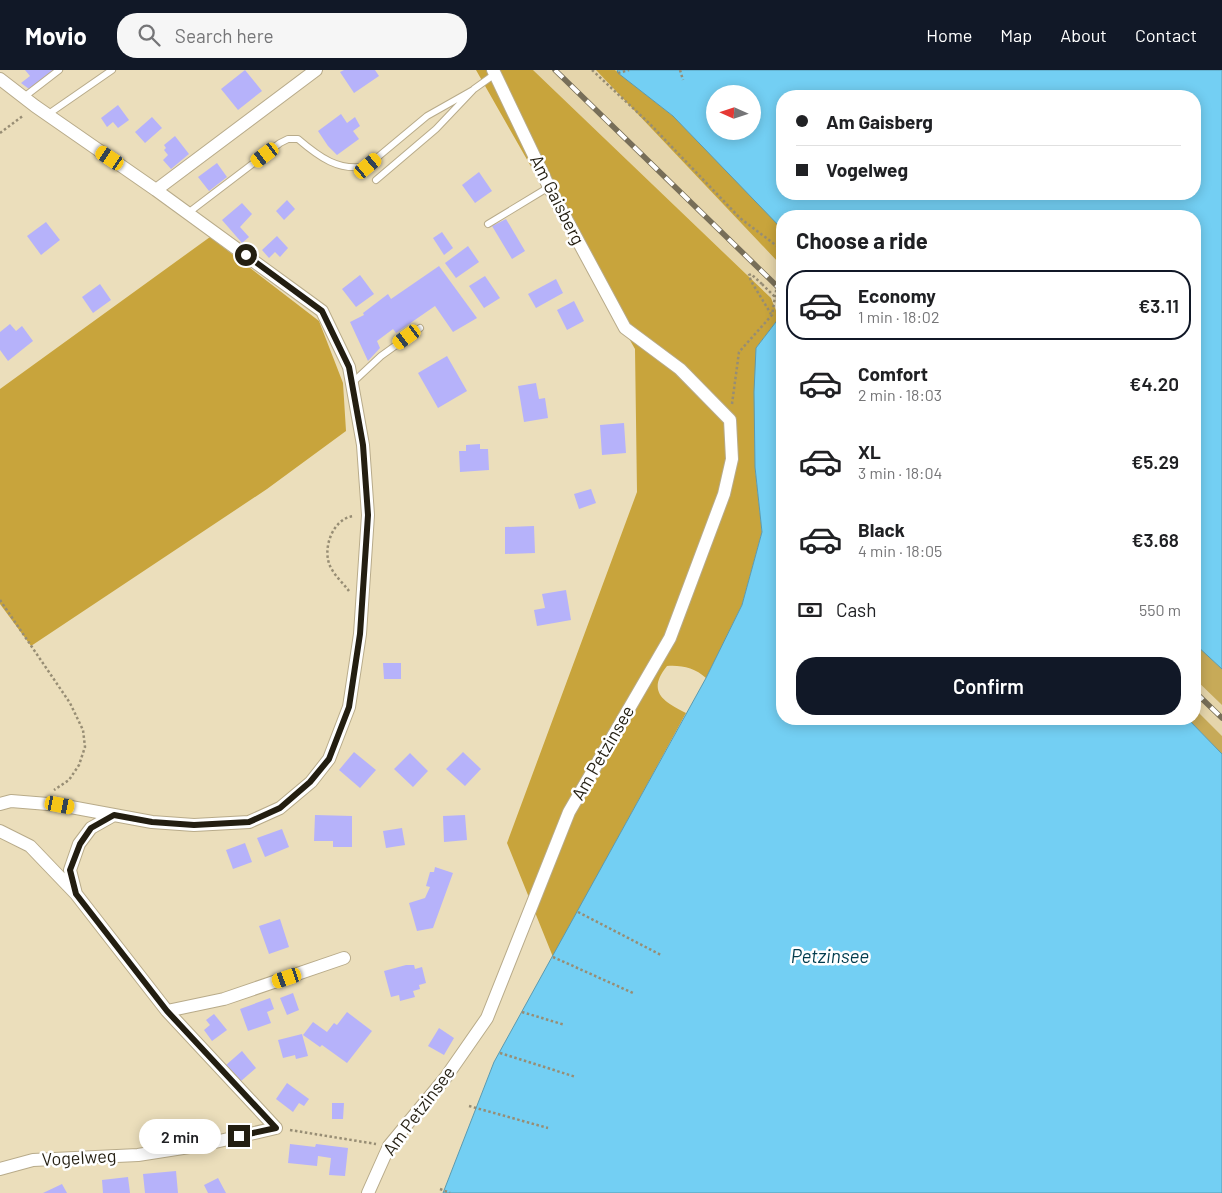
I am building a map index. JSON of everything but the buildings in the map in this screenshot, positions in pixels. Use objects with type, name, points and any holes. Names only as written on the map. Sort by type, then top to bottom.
[{"type":"street","points":[[156,190],[316,70]]},
{"type":"street","name":"Am Gaisberg","points":[[494,72],[549,187],[625,328],[680,369],[730,420]]},
{"type":"street","points":[[0,79],[47,115],[156,190],[322,311],[349,367],[363,445],[368,515],[360,634],[349,707],[329,759],[310,782],[280,808],[249,822],[194,825],[152,822],[60,805],[6,802]]},
{"type":"street","name":"Am Petzinsee","points":[[368,1193],[389,1146],[446,1077],[487,1018],[569,812],[670,638],[724,494],[732,459],[730,420]]},
{"type":"street","points":[[76,894],[70,870],[80,844],[91,828],[114,815]]},
{"type":"street","points":[[0,831],[30,846],[76,894],[167,1011],[276,1128]]},
{"type":"street","points":[[167,1011],[224,998],[344,958]]},
{"type":"street","name":"Vogelweg","points":[[0,1169],[32,1160],[138,1155],[202,1145],[276,1128]]},
{"type":"lane","points":[[24,97],[59,70]]},
{"type":"lane","points":[[47,115],[112,70]]},
{"type":"lane","points":[[376,180],[436,129],[473,90],[494,72]]},
{"type":"lane","points":[[188,213],[280,143],[288,139],[298,139],[323,159],[344,167],[358,168],[368,166],[427,116],[473,90]]},
{"type":"lane","points":[[488,224],[549,187]]},
{"type":"lane","points":[[352,383],[381,356],[420,328]]},
{"type":"path","points":[[592,70],[650,124],[740,218],[776,245]]},
{"type":"path","points":[[618,73],[629,70]]},
{"type":"path","points":[[680,70],[683,80]]},
{"type":"path","points":[[0,132],[35,106]]},
{"type":"path","points":[[772,315],[749,275],[751,274],[776,298]]},
{"type":"path","points":[[730,420],[739,352],[772,315],[776,291]]},
{"type":"path","points":[[362,597],[352,594],[330,565],[328,548],[330,536],[337,525],[346,517],[368,515]]},
{"type":"path","points":[[0,600],[70,703],[83,730],[85,747],[79,765],[69,780],[54,790]]},
{"type":"path","points":[[578,912],[661,955]]},
{"type":"path","points":[[552,957],[633,993]]},
{"type":"path","points":[[522,1012],[565,1025]]},
{"type":"path","points":[[500,1053],[576,1077]]},
{"type":"path","points":[[469,1106],[548,1128]]},
{"type":"path","points":[[276,1128],[389,1146]]},
{"type":"path","points":[[440,1189],[450,1193]]},
{"type":"shaded area","points":[[476,70],[533,70],[771,298],[776,310],[776,322],[756,348],[755,467],[762,532],[742,605],[706,678],[693,670],[678,666],[667,666],[661,675],[658,682],[660,694],[670,704],[686,713],[553,957],[507,843],[637,492],[635,349]]},
{"type":"shaded area","points":[[533,70],[596,70],[776,260],[776,272],[771,298]]},
{"type":"shaded area","points":[[596,70],[615,70],[673,116],[776,221],[776,260]]},
{"type":"shaded area","points":[[210,237],[319,321],[343,383],[346,431],[267,489],[31,646],[0,604],[0,389]]},
{"type":"shaded area","points":[[1201,650],[1222,669],[1222,705],[1201,685]]},
{"type":"shaded area","points":[[1201,685],[1222,705],[1222,736],[1201,715]]},
{"type":"shaded area","points":[[1201,715],[1222,736],[1222,754],[1194,725],[1201,725]]},
{"type":"water","points":[[617,70],[1222,70],[1222,669],[1201,650],[1201,210],[776,210],[776,223],[673,116],[618,73]]},
{"type":"water","name":"Petzinsee","points":[[776,322],[776,725],[1194,725],[1222,754],[1222,1193],[443,1193],[494,1062],[706,678],[742,605],[762,532],[755,467],[754,392],[756,348]]},
{"type":"railway","points":[[555,70],[776,285]]},
{"type":"railway","points":[[1201,698],[1222,718]]},
{"type":"route","points":[[239,1136],[276,1128],[167,1011],[76,894],[70,870],[80,844],[91,828],[114,815],[152,822],[194,825],[249,822],[280,808],[310,782],[329,759],[349,707],[360,634],[368,515],[363,445],[349,367],[322,311],[246,255]]}]
